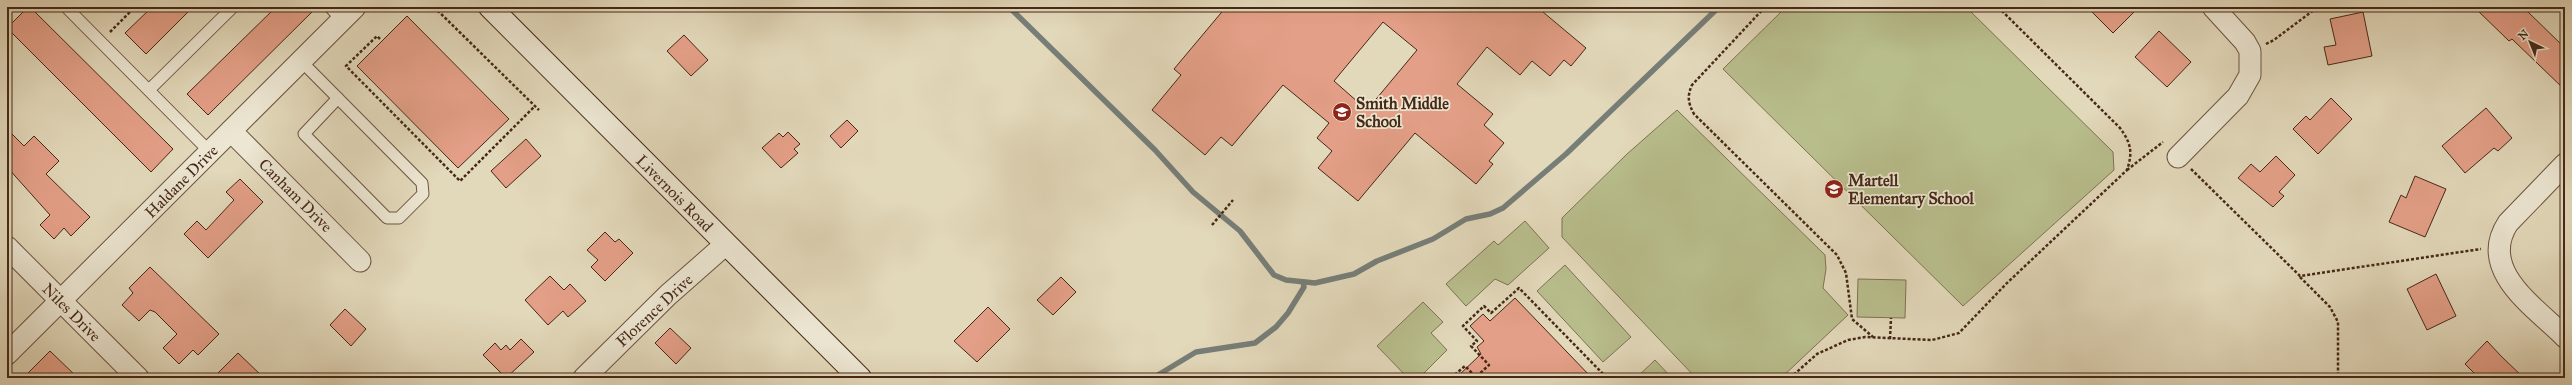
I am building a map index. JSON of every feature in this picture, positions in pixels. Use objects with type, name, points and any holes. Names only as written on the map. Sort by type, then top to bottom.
[{"type":"main road","name":"Livernois Road","points":[[490,7],[860,378]]},
{"type":"street","points":[[2182,161],[2238,96],[2250,75],[2250,51],[2238,32],[2212,7]]},
{"type":"street","name":"Haldane Drive","points":[[7,354],[301,61],[342,11]]},
{"type":"street","name":"Canham Drive","points":[[231,131],[360,261]]},
{"type":"street","points":[[2565,164],[2508,223],[2498,249],[2500,265],[2510,283],[2565,337]]},
{"type":"street","name":"Florence Drive","points":[[584,378],[668,295],[726,244]]},
{"type":"street","name":"Niles Drive","points":[[7,247],[138,378]]},
{"type":"lane","points":[[66,7],[210,152]]},
{"type":"lane","points":[[148,90],[233,7]]},
{"type":"lane","points":[[301,61],[338,98],[422,183],[423,194],[399,218],[387,218],[304,134],[338,98]]},
{"type":"path","points":[[108,34],[135,7]]},
{"type":"path","points":[[434,7],[539,110]]},
{"type":"path","points":[[1765,7],[1692,85],[1688,98],[1689,105],[1694,114],[1837,255],[1846,273],[1852,319],[1874,338]]},
{"type":"path","points":[[1998,7],[2120,128],[2129,139],[2132,149],[2127,170]]},
{"type":"path","points":[[2274,40],[2318,7]]},
{"type":"path","points":[[380,39],[377,36],[346,66],[460,181],[535,106]]},
{"type":"path","points":[[1790,378],[1818,354],[1833,345],[1848,340],[1874,338],[1932,340],[1959,333],[2008,282],[2127,170],[2163,142]]},
{"type":"path","points":[[2182,161],[2300,276],[2335,314],[2338,322],[2338,378]]},
{"type":"path","points":[[1212,225],[1233,200]]},
{"type":"path","points":[[2300,276],[2474,250]]},
{"type":"path","points":[[1451,378],[1465,366],[1476,377],[1489,365],[1471,346],[1477,341],[1463,326],[1484,306],[1491,313],[1519,288],[1607,378]]},
{"type":"path","points":[[1890,339],[1891,318]]},
{"type":"green space","points":[[1786,7],[1966,7],[2113,152],[2114,170],[1963,306],[1723,69]]},
{"type":"green space","points":[[1677,110],[1825,255],[1826,269],[1823,288],[1848,315],[1781,378],[1696,378],[1562,237],[1562,218],[1627,154]]},
{"type":"green space","points":[[1525,221],[1549,248],[1508,285],[1495,279],[1466,306],[1446,284],[1494,241],[1498,245]]},
{"type":"green space","points":[[1565,265],[1631,337],[1603,362],[1537,291]]},
{"type":"green space","points":[[1858,279],[1906,280],[1905,318],[1857,317]]},
{"type":"green space","points":[[1423,302],[1443,322],[1431,333],[1447,350],[1419,378],[1408,378],[1377,346]]},
{"type":"green space","points":[[1655,360],[1672,378],[1636,378]]},
{"type":"building","points":[[28,7],[30,7],[173,149],[151,172],[7,28]]},
{"type":"building","points":[[152,7],[193,7],[146,54],[125,33]]},
{"type":"building","points":[[276,7],[317,7],[208,115],[187,94]]},
{"type":"building","points":[[1226,7],[1537,7],[1586,48],[1571,66],[1564,60],[1550,76],[1532,61],[1520,75],[1487,47],[1457,84],[1493,114],[1484,125],[1504,143],[1489,161],[1493,164],[1476,184],[1415,133],[1358,201],[1318,168],[1332,151],[1317,138],[1329,123],[1283,85],[1232,146],[1221,137],[1205,155],[1152,110],[1181,75],[1174,69]],"holes":[[[1383,22],[1417,50],[1367,110],[1334,81]]]},
{"type":"building","points":[[2087,7],[2139,7],[2113,33]]},
{"type":"building","points":[[2474,7],[2523,7],[2565,48],[2565,90],[2512,39],[2509,41]]},
{"type":"building","points":[[2363,12],[2372,56],[2328,65],[2324,47],[2336,45],[2330,19]]},
{"type":"building","points":[[407,16],[509,119],[458,168],[357,66]]},
{"type":"building","points":[[2159,31],[2191,62],[2167,87],[2135,57]]},
{"type":"building","points":[[684,35],[708,60],[691,76],[667,51]]},
{"type":"building","points":[[2331,98],[2352,119],[2318,154],[2293,129],[2306,116],[2310,120]]},
{"type":"building","points":[[2486,108],[2512,138],[2498,151],[2494,148],[2465,173],[2442,146]]},
{"type":"building","points":[[847,120],[858,131],[841,148],[830,136]]},
{"type":"building","points":[[7,129],[24,146],[34,136],[59,161],[46,174],[90,217],[71,236],[64,228],[54,239],[40,225],[50,215],[7,167]]},
{"type":"building","points":[[788,132],[800,144],[794,149],[798,153],[781,168],[762,148],[779,133],[783,137]]},
{"type":"building","points":[[526,139],[541,156],[506,188],[491,171]]},
{"type":"building","points":[[2276,156],[2295,175],[2279,192],[2284,196],[2273,207],[2238,178],[2251,164],[2260,172]]},
{"type":"building","points":[[2415,176],[2446,189],[2425,237],[2389,222],[2401,195],[2406,198]]},
{"type":"building","points":[[240,179],[263,202],[208,258],[184,234],[197,221],[206,230],[234,200],[226,192]]},
{"type":"building","points":[[605,232],[615,242],[619,239],[633,253],[605,281],[591,267],[598,260],[587,250]]},
{"type":"building","points":[[150,267],[219,334],[198,355],[193,350],[179,364],[163,348],[177,334],[155,312],[150,310],[139,321],[122,305],[133,293],[129,288]]},
{"type":"building","points":[[2436,274],[2456,316],[2427,330],[2407,289]]},
{"type":"building","points":[[550,276],[564,290],[570,284],[586,301],[568,317],[563,311],[548,325],[525,300]]},
{"type":"building","points":[[1061,277],[1076,292],[1053,315],[1037,300]]},
{"type":"building","points":[[1515,298],[1592,378],[1456,378],[1481,354],[1477,347],[1484,341],[1470,326],[1483,314],[1490,321]]},
{"type":"building","points":[[988,307],[1010,329],[977,362],[954,341]]},
{"type":"building","points":[[345,309],[366,329],[351,346],[330,325]]},
{"type":"building","points":[[670,328],[691,348],[676,364],[655,343]]},
{"type":"building","points":[[521,339],[534,352],[506,378],[483,355],[495,343],[501,350],[506,345],[510,350]]},
{"type":"building","points":[[2487,341],[2524,378],[2479,378],[2465,364]]},
{"type":"building","points":[[50,351],[78,378],[23,378]]},
{"type":"building","points":[[238,353],[264,378],[213,378]]},
{"type":"waterway","points":[[1009,7],[1155,150],[1193,192],[1240,231],[1274,275],[1286,280],[1315,283],[1354,274],[1377,261],[1433,239],[1466,219],[1490,214],[1503,208],[1566,154],[1719,7]]},
{"type":"waterway","points":[[1153,378],[1196,352],[1255,343],[1276,327],[1288,313],[1304,287],[1303,282]]},
{"type":"place","name":"Smith Middle School","points":[[1342,112]]},
{"type":"place","name":"Martell Elementary School","points":[[1834,189]]}]
